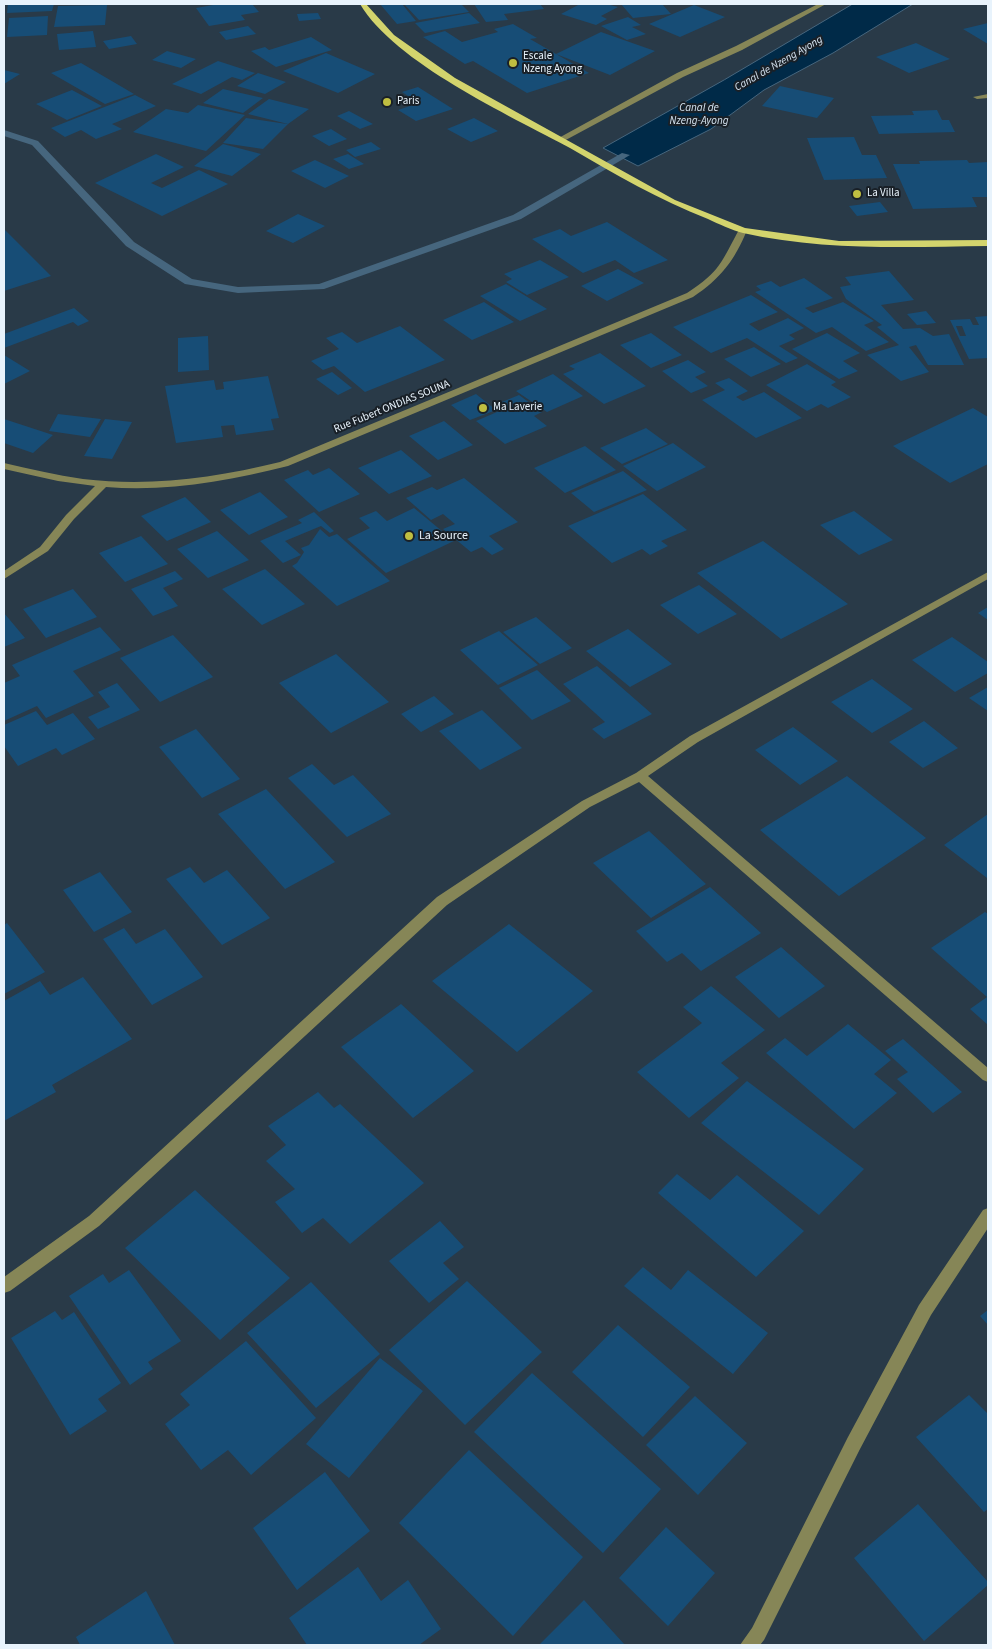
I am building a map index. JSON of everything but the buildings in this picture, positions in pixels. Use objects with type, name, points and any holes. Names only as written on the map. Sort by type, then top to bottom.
[{"type":"main road","points":[[363,4],[382,27],[421,60],[476,94],[672,202],[743,230],[773,236],[839,244],[988,243]]},
{"type":"street","points":[[558,140],[680,75],[740,48],[823,4]]},
{"type":"street","points":[[977,97],[988,96]]},
{"type":"street","name":"Rue Fubert ONDIAS SOUNA","points":[[4,466],[52,479],[103,484],[160,486],[222,479],[284,464],[690,295],[713,281],[733,255],[743,230]]},
{"type":"street","points":[[4,576],[44,549],[70,517],[103,484]]},
{"type":"street","points":[[4,1286],[94,1221],[442,901],[586,804],[640,776],[694,739],[988,575]]},
{"type":"street","points":[[640,776],[988,1076]]},
{"type":"street","points":[[749,1645],[758,1634],[854,1443],[925,1310],[988,1215]]},
{"type":"water","name":"Canal de Nzeng-Ayong","points":[[853,4],[913,4],[833,53],[764,90],[711,129],[638,166],[603,148],[724,80]]},
{"type":"waterway","points":[[4,133],[35,143],[130,244],[189,282],[238,290],[320,287],[517,217],[625,155]]},
{"type":"place","name":"Escale Nzeng Ayong","points":[[513,63]]},
{"type":"place","name":"Paris","points":[[387,102]]},
{"type":"place","name":"La Villa","points":[[857,194]]},
{"type":"place","name":"Ma Laverie","points":[[483,408]]},
{"type":"place","name":"La Source","points":[[409,536]]},
{"type":"water label","name":"Canal de Nzeng Ayong","points":[[779,64]]}]
